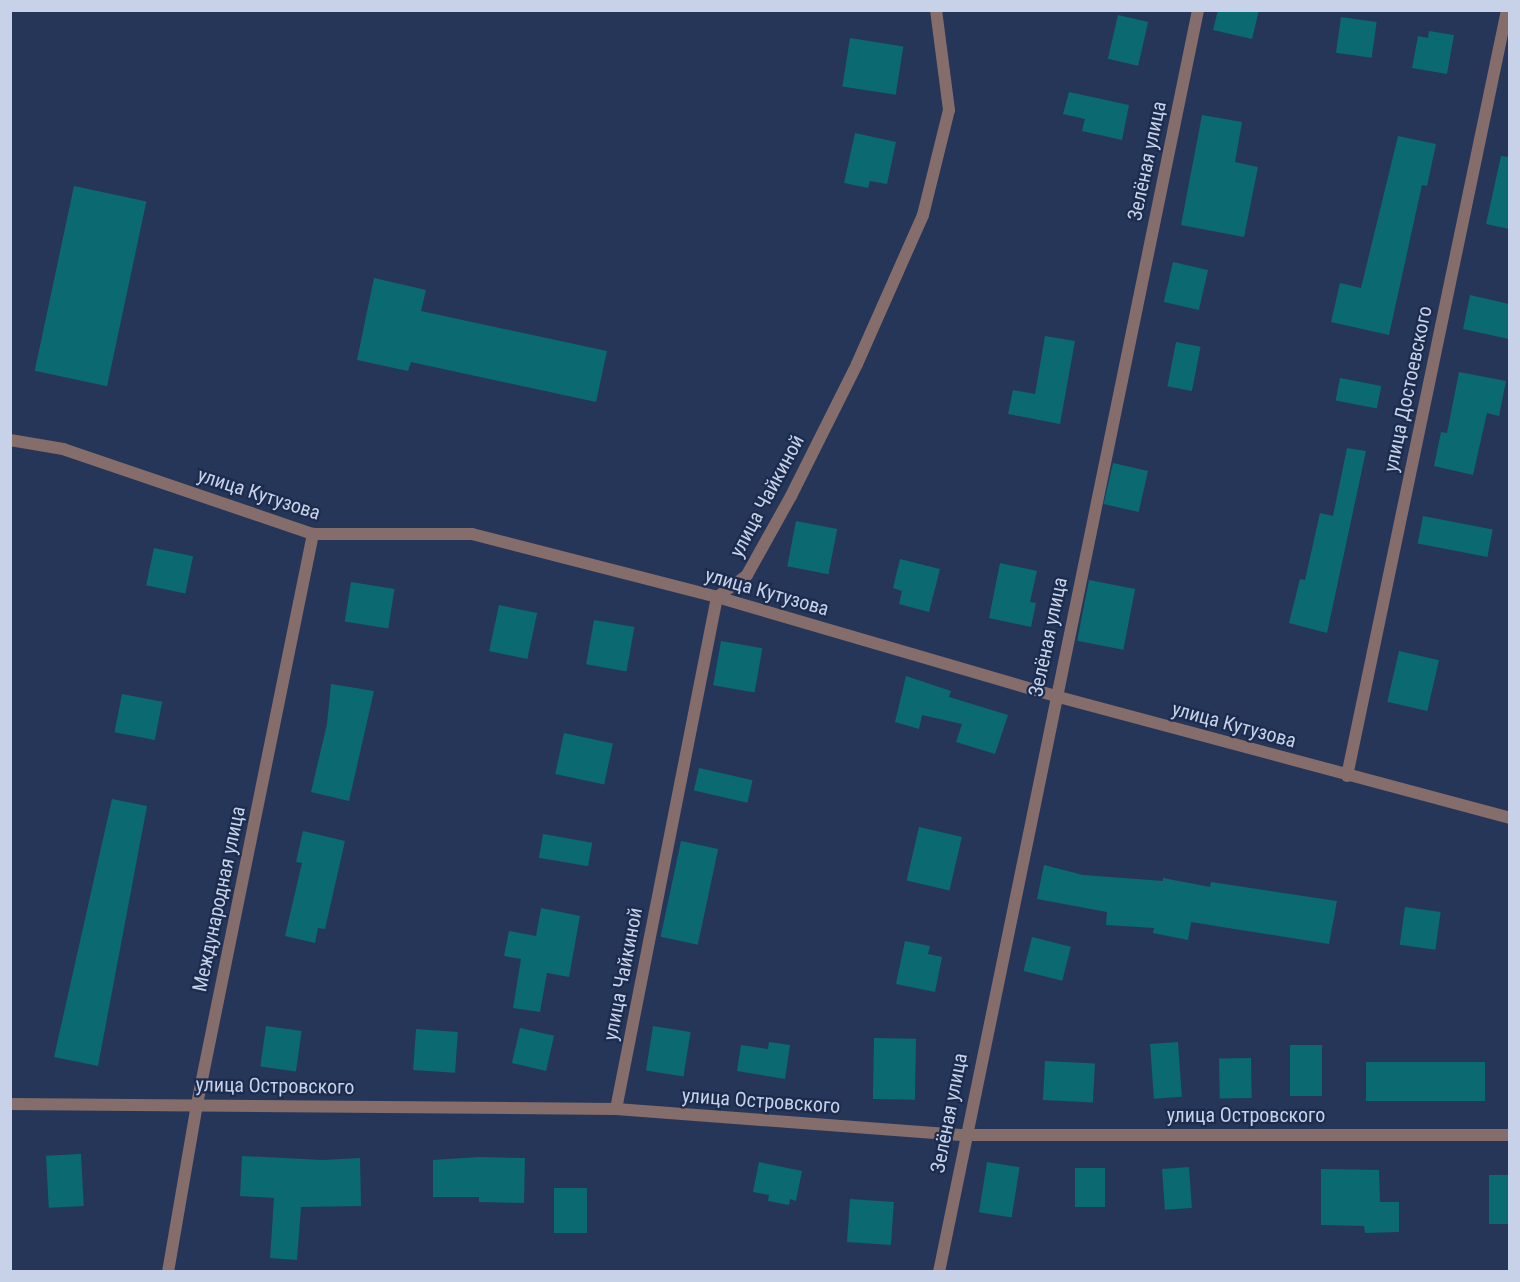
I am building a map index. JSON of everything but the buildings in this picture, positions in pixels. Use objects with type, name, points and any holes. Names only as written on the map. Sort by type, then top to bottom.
[{"type":"street","name":"улица Чайкиной","points":[[616,1109],[717,597],[747,575],[791,496],[857,364],[922,215],[949,110],[936,10]]},
{"type":"street","name":"Зелёная улица","points":[[939,1272],[964,1135],[1198,10]]},
{"type":"street","name":"улица Достоевского","points":[[1347,776],[1507,10]]},
{"type":"street","name":"улица Кутузова","points":[[10,440],[63,449],[313,534],[472,534],[717,597],[1055,696],[1509,818]]},
{"type":"street","name":"Международная улица","points":[[168,1272],[197,1104],[313,534]]},
{"type":"street","name":"улица Островского","points":[[10,1104],[616,1109],[964,1135],[1509,1135]]}]
